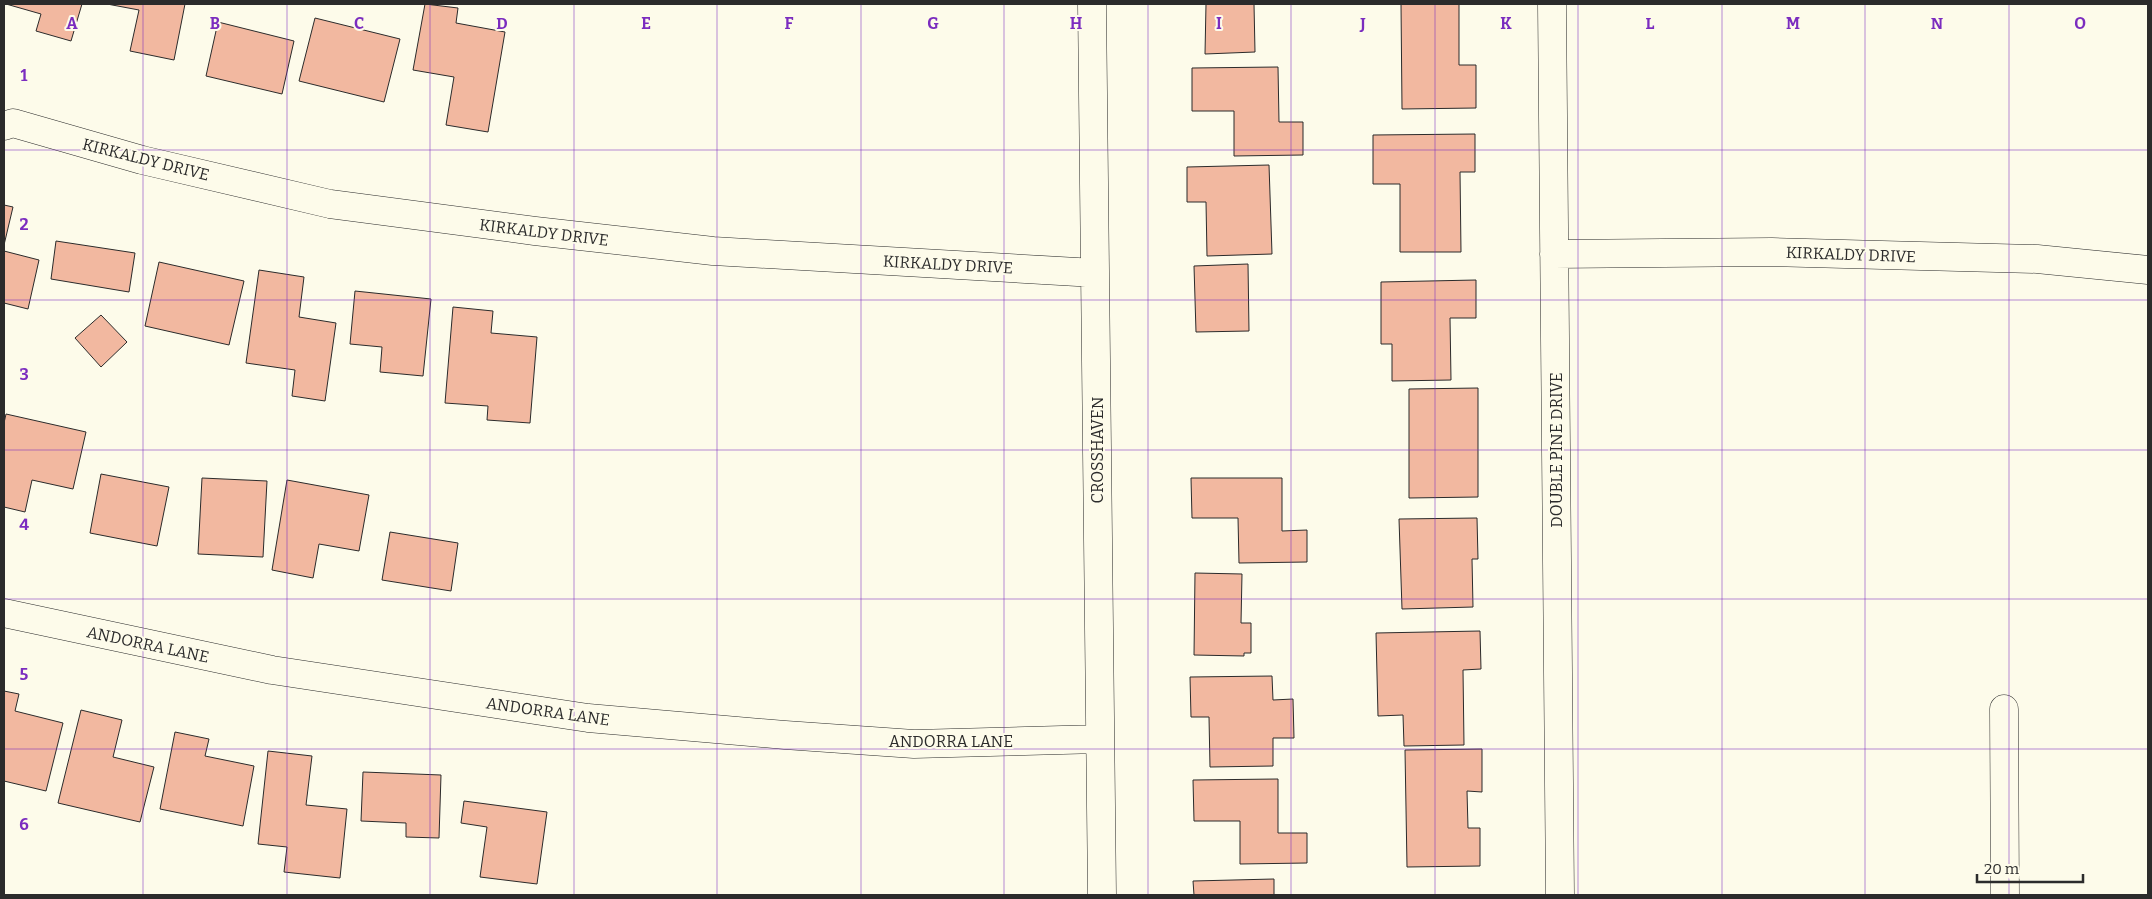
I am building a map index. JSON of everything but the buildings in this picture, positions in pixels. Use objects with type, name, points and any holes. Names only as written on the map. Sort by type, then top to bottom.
[{"type":"street","name":"CROSSHAVEN","points":[[1092,4],[1102,895]]},
{"type":"street","name":"DOUBLE PINE DRIVE","points":[[1552,4],[1560,895]]},
{"type":"street","name":"KIRKALDY DRIVE","points":[[4,126],[13,123],[142,160],[330,204],[535,232],[713,251],[1096,273]]},
{"type":"street","name":"KIRKALDY DRIVE","points":[[1554,254],[1782,252],[2037,259],[2148,270]]},
{"type":"street","name":"ANDORRA LANE","points":[[4,613],[272,670],[588,718],[785,736],[914,744],[1099,739]]},
{"type":"street","points":[[2004,708],[2005,895]]}]
